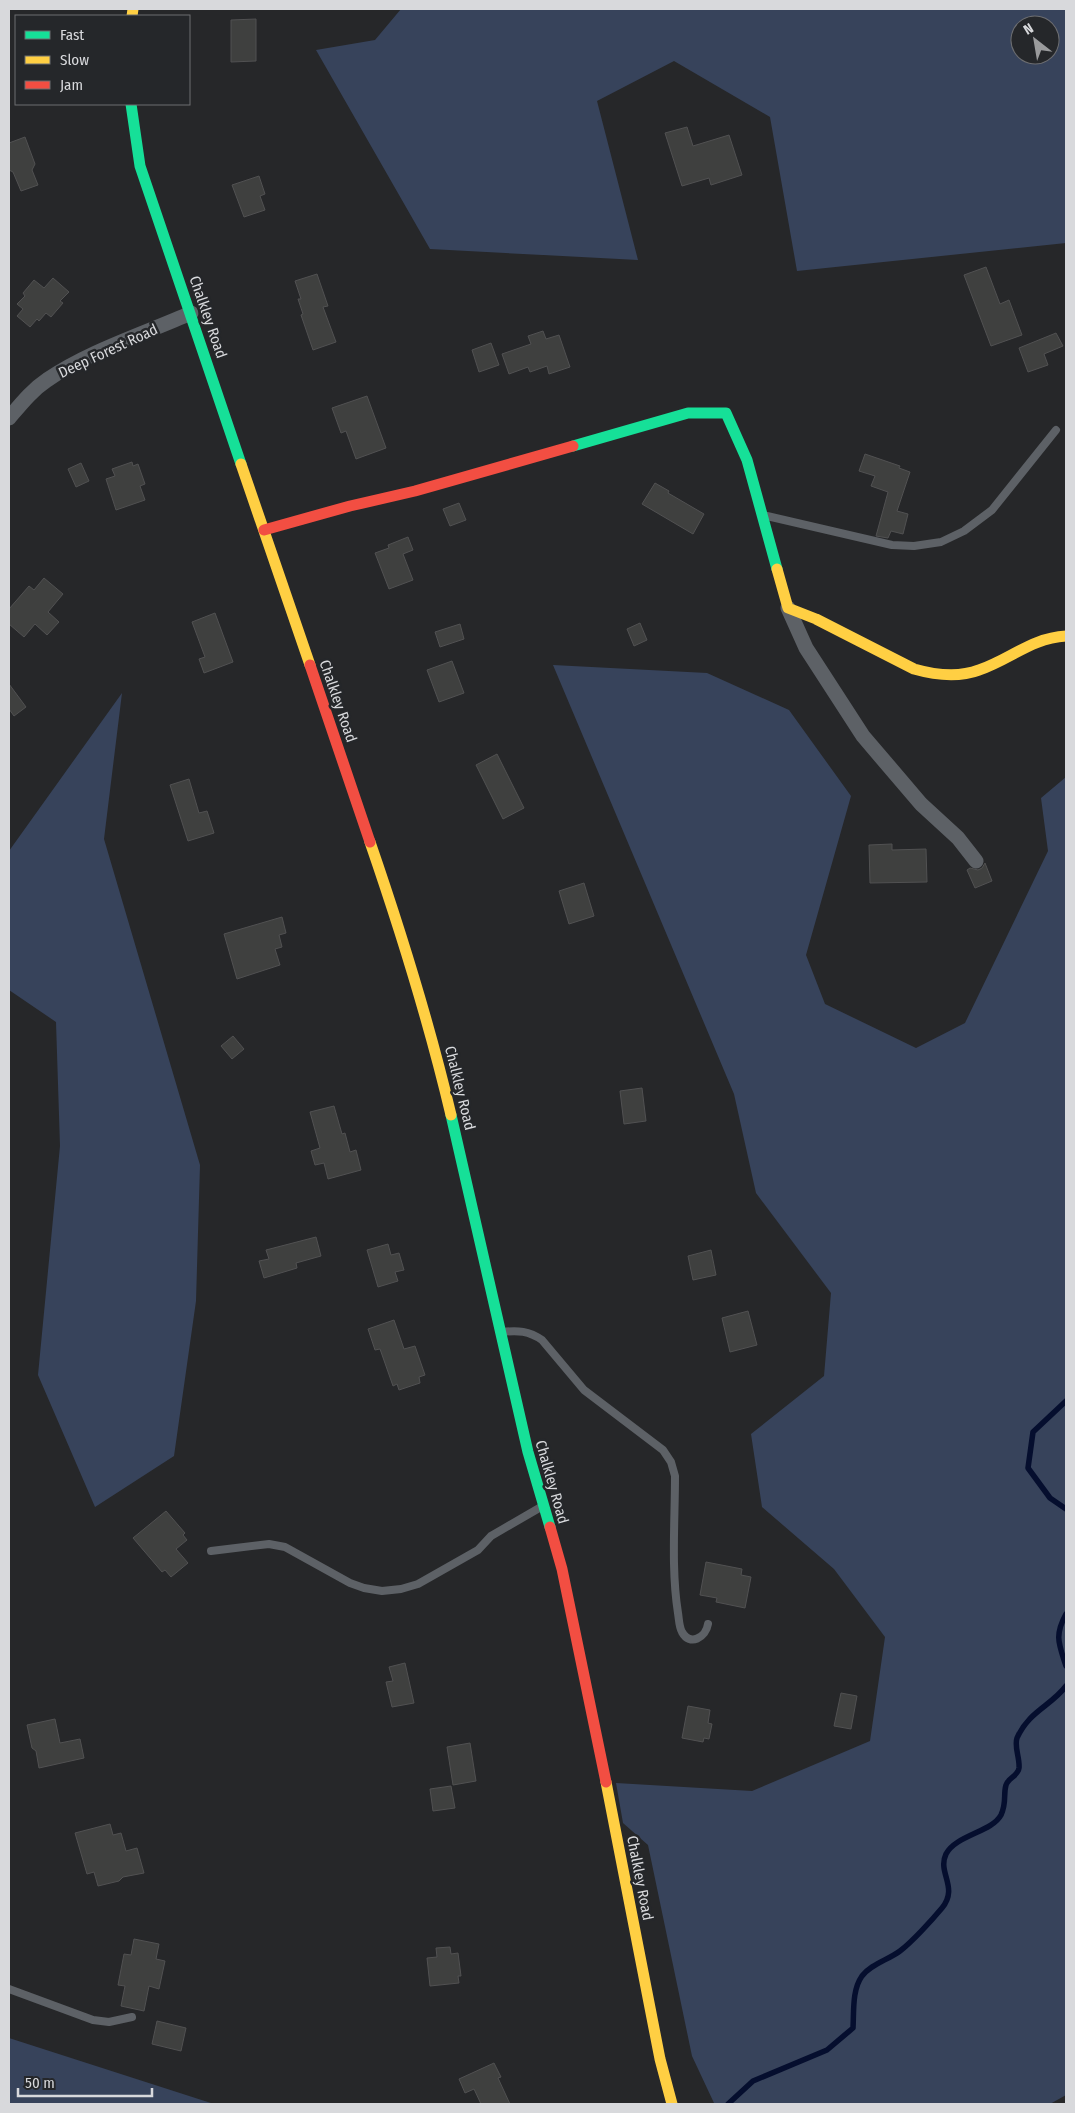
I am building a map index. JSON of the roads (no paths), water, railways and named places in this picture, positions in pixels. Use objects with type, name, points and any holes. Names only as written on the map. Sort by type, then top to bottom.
[{"type":"street","name":"Chalkley Road","points":[[131,105],[140,166],[415,980],[449,1103],[528,1452],[568,1594],[660,2059],[672,2104]]},
{"type":"street","name":"Deep Forest Road","points":[[9,418],[26,398],[47,380],[76,363],[191,313]]},
{"type":"street","points":[[264,530],[350,506],[415,491],[688,413],[726,413],[737,433],[750,466],[788,608],[806,648],[863,736],[921,804],[958,838],[976,861]]},
{"type":"street","points":[[788,608],[816,619],[914,669],[930,674],[951,675],[987,668],[1034,641],[1051,636],[1066,636]]},
{"type":"lane","points":[[762,515],[892,545],[914,546],[941,542],[964,531],[992,510],[1056,430]]},
{"type":"lane","points":[[502,1332],[522,1331],[542,1340],[584,1390],[663,1450],[671,1462],[675,1476],[676,1601],[681,1632],[687,1638],[702,1637],[707,1631],[708,1624]]},
{"type":"lane","points":[[211,1551],[269,1544],[285,1547],[350,1583],[382,1591],[401,1589],[418,1584],[478,1550],[492,1536],[542,1506]]},
{"type":"lane","points":[[9,1989],[93,2020],[110,2022],[132,2017]]},
{"type":"waterway","points":[[1066,1401],[1033,1432],[1028,1468],[1050,1498],[1066,1509]]},
{"type":"waterway","points":[[1066,1614],[1059,1634],[1061,1652],[1066,1666]]},
{"type":"waterway","points":[[728,2104],[753,2081],[827,2050],[853,2028],[855,1994],[862,1976],[870,1968],[905,1947],[942,1908],[949,1893],[944,1868],[946,1854],[958,1842],[990,1826],[1001,1815],[1006,1785],[1019,1768],[1017,1738],[1028,1721],[1066,1686]]}]
